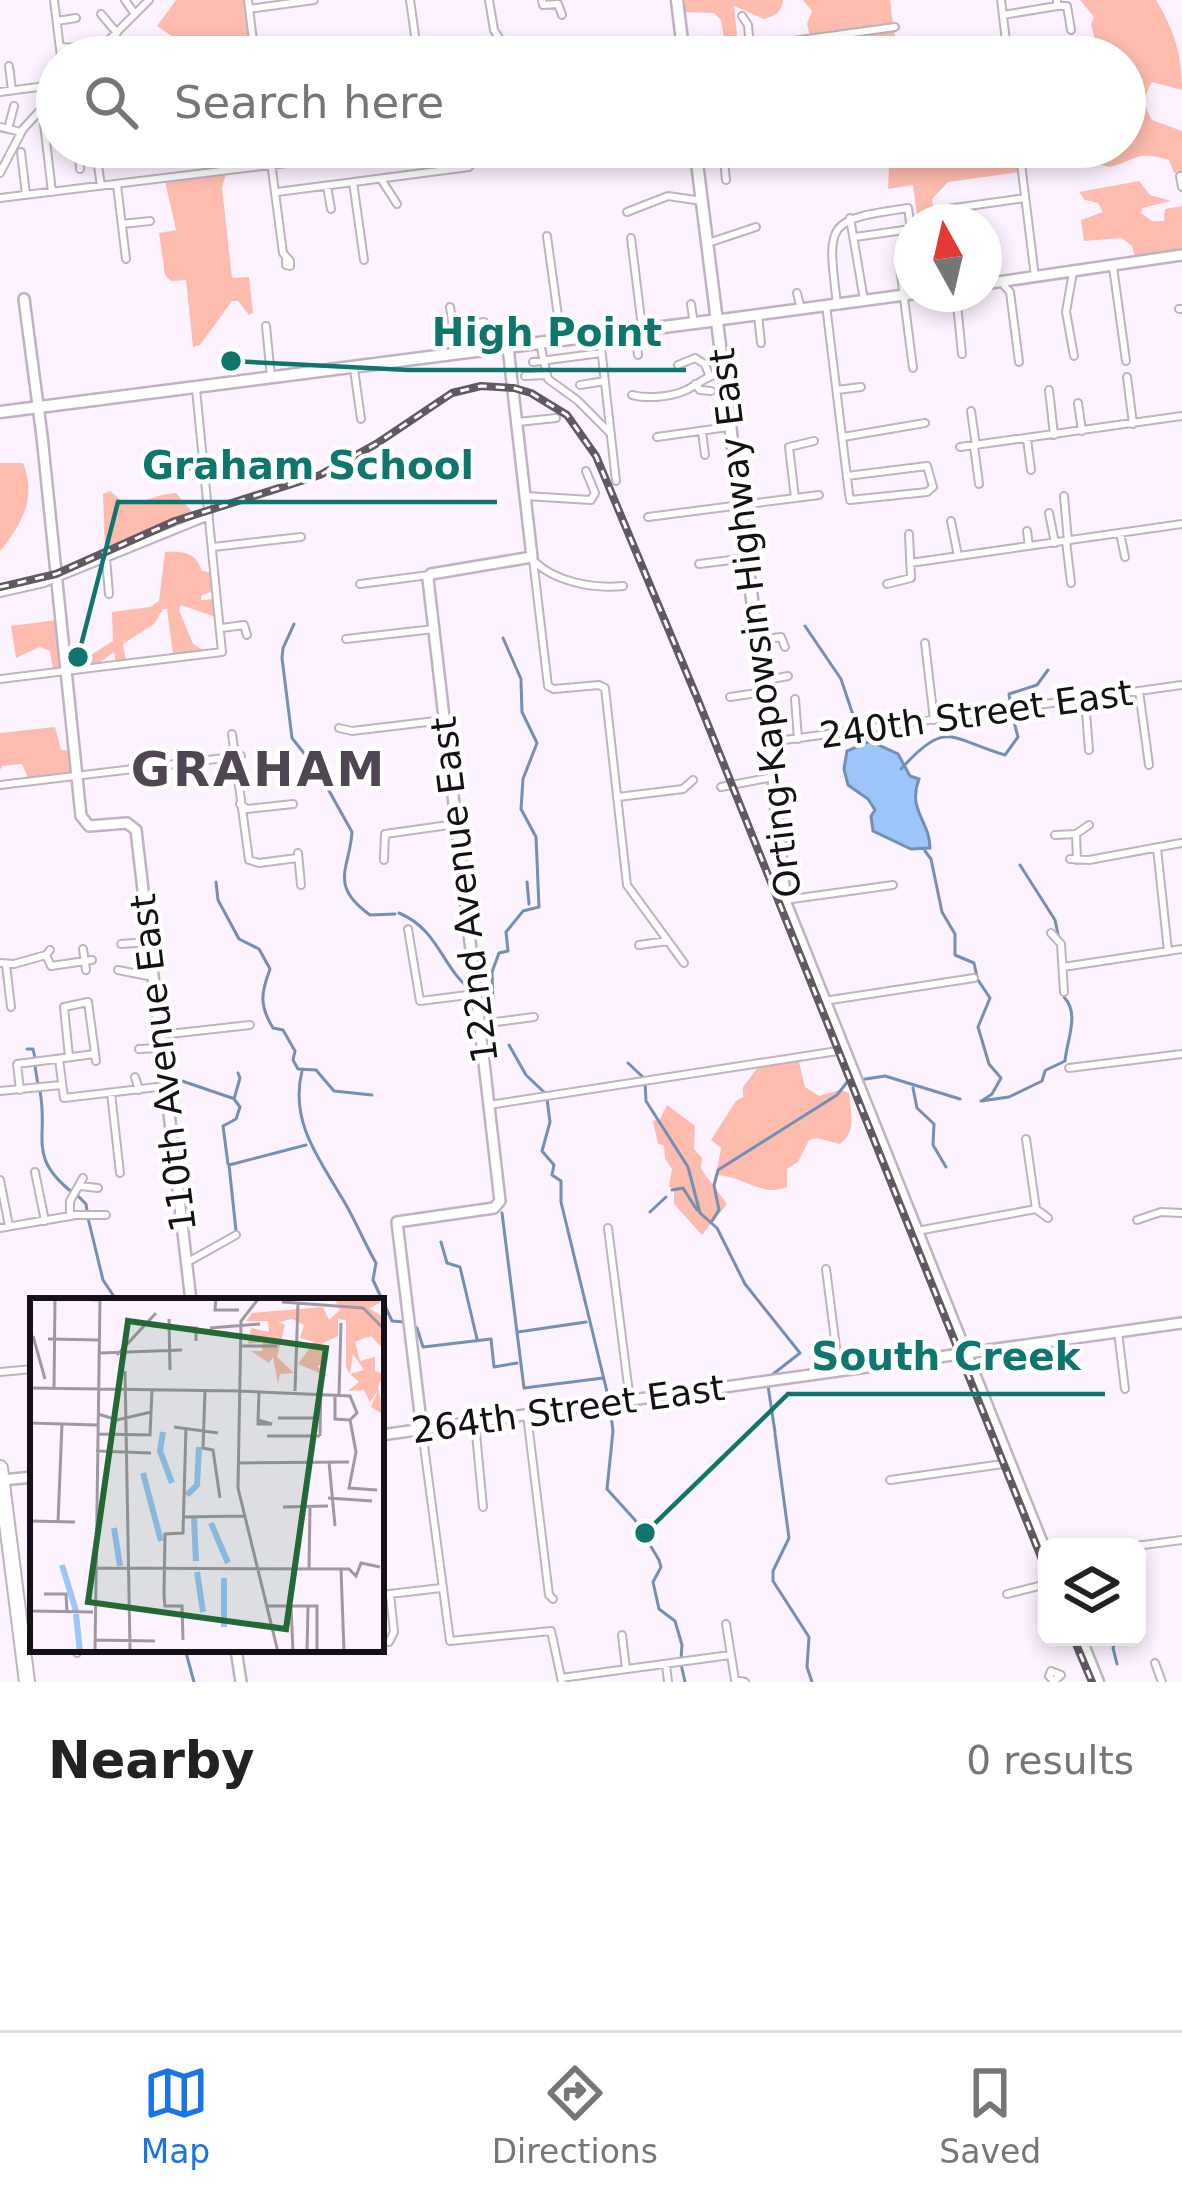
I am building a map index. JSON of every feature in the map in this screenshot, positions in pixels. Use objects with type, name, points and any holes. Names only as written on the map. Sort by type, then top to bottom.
[{"type":"main road","points":[[677,0],[681,36]]},
{"type":"main road","name":"Orting-Kapowsin Highway East","points":[[699,168],[747,558],[762,639],[785,900],[1040,1538]]},
{"type":"main road","points":[[0,412],[718,320]]},
{"type":"main road","points":[[1,1478],[6,1559],[25,1610],[27,1682]]},
{"type":"main road","points":[[1084,1646],[1098,1682]]},
{"type":"street","points":[[54,0],[59,36]]},
{"type":"street","points":[[125,0],[135,14]]},
{"type":"street","points":[[114,36],[149,0]]},
{"type":"street","points":[[252,36],[248,4],[314,0]]},
{"type":"street","points":[[410,0],[415,36]]},
{"type":"street","points":[[489,0],[498,36]]},
{"type":"street","points":[[1001,0],[1006,36]]},
{"type":"street","points":[[543,2],[558,4],[562,15]]},
{"type":"street","points":[[1003,15],[1057,3],[1067,6],[1071,30]]},
{"type":"street","points":[[101,14],[117,33]]},
{"type":"street","points":[[742,16],[749,36]]},
{"type":"street","points":[[57,21],[76,19]]},
{"type":"street","points":[[826,36],[896,26]]},
{"type":"street","points":[[9,66],[12,90]]},
{"type":"street","points":[[0,92],[36,87]]},
{"type":"street","points":[[14,106],[4,128],[21,132]]},
{"type":"street","points":[[0,173],[21,132],[36,115]]},
{"type":"street","points":[[21,152],[26,195]]},
{"type":"street","points":[[49,168],[52,192]]},
{"type":"street","points":[[98,168],[101,186]]},
{"type":"street","points":[[0,198],[239,168]]},
{"type":"street","points":[[271,168],[286,257]]},
{"type":"street","points":[[277,192],[462,168]]},
{"type":"street","points":[[725,168],[727,179]]},
{"type":"street","points":[[1021,168],[1036,277]]},
{"type":"street","points":[[1180,176],[1182,187]]},
{"type":"street","points":[[381,178],[397,204]]},
{"type":"street","points":[[353,182],[364,260]]},
{"type":"street","points":[[117,184],[126,259]]},
{"type":"street","points":[[327,186],[331,209]]},
{"type":"street","points":[[627,212],[668,196],[702,201]]},
{"type":"street","points":[[982,204],[1025,198]]},
{"type":"street","points":[[847,476],[928,466],[932,490],[852,502],[847,476],[837,390],[830,233],[850,218],[894,210]]},
{"type":"street","points":[[850,218],[864,300]]},
{"type":"street","points":[[122,224],[150,221]]},
{"type":"street","points":[[708,243],[756,226]]},
{"type":"street","points":[[855,237],[894,231]]},
{"type":"street","points":[[548,236],[561,341]]},
{"type":"street","points":[[632,238],[638,355]]},
{"type":"street","points":[[1002,282],[1182,256]]},
{"type":"street","points":[[1113,267],[1126,362]]},
{"type":"street","points":[[1073,272],[1066,312],[1074,356]]},
{"type":"street","points":[[1002,283],[1010,292],[1018,362]]},
{"type":"street","points":[[797,292],[801,309]]},
{"type":"street","points":[[718,320],[894,297]]},
{"type":"street","points":[[24,299],[77,776]]},
{"type":"street","points":[[691,304],[694,324]]},
{"type":"street","points":[[450,307],[456,355]]},
{"type":"street","points":[[909,312],[913,368]]},
{"type":"street","points":[[958,312],[962,354]]},
{"type":"street","points":[[758,315],[761,343]]},
{"type":"street","points":[[453,328],[484,322]]},
{"type":"street","points":[[266,326],[271,380]]},
{"type":"street","points":[[540,344],[538,361],[545,375],[610,434]]},
{"type":"street","points":[[508,347],[550,687],[602,686],[628,886],[684,963]]},
{"type":"street","points":[[538,361],[601,350],[616,481]]},
{"type":"street","points":[[678,365],[695,358],[710,375]]},
{"type":"street","points":[[354,369],[361,419]]},
{"type":"street","points":[[632,395],[642,398],[681,392],[710,375],[725,373]]},
{"type":"street","points":[[525,376],[545,375]]},
{"type":"street","points":[[1127,377],[1132,424]]},
{"type":"street","points":[[580,385],[604,382]]},
{"type":"street","points":[[695,384],[711,391]]},
{"type":"street","points":[[837,390],[861,387]]},
{"type":"street","points":[[0,679],[221,653],[196,389]]},
{"type":"street","points":[[1049,390],[1054,435]]},
{"type":"street","points":[[1078,403],[1082,431]]},
{"type":"street","points":[[971,411],[980,484]]},
{"type":"street","points":[[960,447],[1182,416]]},
{"type":"street","points":[[518,422],[556,418]]},
{"type":"street","points":[[842,437],[925,423]]},
{"type":"street","points":[[656,437],[731,425]]},
{"type":"street","points":[[700,428],[705,455]]},
{"type":"street","points":[[1027,439],[1031,470]]},
{"type":"street","points":[[795,498],[790,446],[814,441]]},
{"type":"street","points":[[149,475],[156,469],[204,464]]},
{"type":"street","points":[[526,496],[594,498],[586,471]]},
{"type":"street","points":[[648,517],[820,494]]},
{"type":"street","points":[[1064,496],[1071,584]]},
{"type":"street","points":[[1049,513],[1055,543]]},
{"type":"street","points":[[0,592],[56,579],[209,515]]},
{"type":"street","points":[[951,521],[958,556]]},
{"type":"street","points":[[910,563],[1182,524]]},
{"type":"street","points":[[1027,531],[1029,546]]},
{"type":"street","points":[[1120,533],[1126,556]]},
{"type":"street","points":[[887,584],[911,579],[904,547],[909,534]]},
{"type":"street","points":[[213,547],[301,537]]},
{"type":"street","points":[[360,584],[532,557]]},
{"type":"street","points":[[532,557],[542,569],[562,578],[606,588],[623,586]]},
{"type":"street","points":[[106,558],[109,594]]},
{"type":"street","points":[[699,564],[747,558]]},
{"type":"street","name":"122nd Avenue East","points":[[422,1430],[397,1222],[499,1205],[429,575]]},
{"type":"street","points":[[221,628],[244,625],[247,634]]},
{"type":"street","points":[[346,639],[434,628]]},
{"type":"street","points":[[762,639],[781,637],[785,647]]},
{"type":"street","points":[[925,643],[934,720]]},
{"type":"street","points":[[730,697],[788,676]]},
{"type":"street","name":"240th Street East","points":[[770,742],[1182,685]]},
{"type":"street","points":[[1139,691],[1149,765]]},
{"type":"street","points":[[795,699],[798,739]]},
{"type":"street","points":[[1085,699],[1089,750]]},
{"type":"street","points":[[340,728],[352,731],[444,720]]},
{"type":"street","points":[[232,734],[249,862],[297,855],[301,885]]},
{"type":"street","points":[[0,785],[237,757]]},
{"type":"street","name":"110th Avenue East","points":[[77,776],[85,824],[134,826],[191,1298]]},
{"type":"street","points":[[721,787],[773,777]]},
{"type":"street","points":[[618,797],[683,789],[693,780]]},
{"type":"street","points":[[238,801],[245,809],[293,804]]},
{"type":"street","points":[[384,860],[387,834],[456,824]]},
{"type":"street","points":[[1055,835],[1076,834],[1089,825]]},
{"type":"street","points":[[1076,834],[1073,859],[1180,844]]},
{"type":"street","points":[[1156,848],[1168,951]]},
{"type":"street","points":[[785,900],[893,885]]},
{"type":"street","points":[[408,929],[421,1001],[476,994]]},
{"type":"street","points":[[1051,933],[1060,941],[1064,992]]},
{"type":"street","points":[[639,945],[668,941]]},
{"type":"street","points":[[121,944],[149,942]]},
{"type":"street","points":[[11,1007],[3,964],[48,953],[49,965],[88,964],[83,949]]},
{"type":"street","points":[[1063,967],[1182,949]]},
{"type":"street","points":[[118,970],[153,977]]},
{"type":"street","points":[[824,1001],[974,978]]},
{"type":"street","points":[[20,1090],[17,1064],[64,1058],[96,1058],[88,1002],[64,1006],[64,1058],[61,1085],[64,1098],[166,1087]]},
{"type":"street","points":[[480,1024],[534,1016]]},
{"type":"street","points":[[160,1035],[250,1024]]},
{"type":"street","points":[[139,1049],[161,1048]]},
{"type":"street","points":[[489,1105],[844,1050]]},
{"type":"street","points":[[1069,1068],[1182,1054]]},
{"type":"street","points":[[135,1077],[139,1090]]},
{"type":"street","points":[[0,1091],[61,1085]]},
{"type":"street","points":[[111,1093],[120,1173]]},
{"type":"street","points":[[1026,1139],[1036,1210],[1048,1219]]},
{"type":"street","points":[[35,1172],[45,1221]]},
{"type":"street","points":[[0,1180],[4,1227],[97,1215]]},
{"type":"street","points":[[70,1216],[70,1201],[81,1182],[98,1188]]},
{"type":"street","points":[[916,1231],[1036,1210]]},
{"type":"street","points":[[1137,1220],[1163,1212],[1182,1213]]},
{"type":"street","points":[[608,1228],[630,1401]]},
{"type":"street","points":[[186,1263],[236,1235]]},
{"type":"street","points":[[826,1269],[839,1372]]},
{"type":"street","name":"264th Street East","points":[[384,1435],[1182,1323]]},
{"type":"street","points":[[1118,1332],[1125,1389]]},
{"type":"street","points":[[0,1372],[30,1369]]},
{"type":"street","points":[[527,1415],[549,1595],[554,1598]]},
{"type":"street","points":[[475,1423],[483,1507]]},
{"type":"street","points":[[422,1430],[450,1642],[551,1630],[562,1680],[730,1655]]},
{"type":"street","points":[[890,1480],[1010,1463]]},
{"type":"street","points":[[1146,1545],[1182,1540]]},
{"type":"street","points":[[1006,1594],[1038,1586]]},
{"type":"street","points":[[389,1642],[394,1632],[386,1594],[441,1588]]},
{"type":"street","points":[[726,1624],[734,1680],[746,1682]]},
{"type":"street","points":[[622,1635],[626,1669]]},
{"type":"street","points":[[237,1652],[242,1682]]},
{"type":"street","points":[[1155,1663],[1162,1682]]},
{"type":"street","points":[[666,1664],[668,1682]]},
{"type":"shaded area","points":[[176,0],[244,0],[248,36],[171,36],[157,26]]},
{"type":"shaded area","points":[[679,0],[783,0],[777,13],[764,19],[734,6],[736,36],[724,36],[721,20],[714,13],[681,12]]},
{"type":"shaded area","points":[[803,0],[890,0],[893,24],[810,36],[807,24],[812,11]]},
{"type":"shaded area","points":[[1080,0],[1156,0],[1176,43],[1182,90],[1152,82],[1146,106],[1146,36],[1094,36],[1094,17]]},
{"type":"shaded area","points":[[894,29],[895,36],[846,36]]},
{"type":"shaded area","points":[[1146,106],[1152,120],[1182,131],[1182,172],[1174,173],[1169,160],[1146,156]]},
{"type":"shaded area","points":[[889,168],[1020,168],[1020,172],[948,182],[933,204],[916,204],[913,185],[888,189]]},
{"type":"shaded area","points":[[226,173],[222,188],[232,278],[249,277],[253,313],[249,315],[238,301],[232,301],[200,345],[193,347],[186,280],[171,281],[165,275],[159,233],[176,230],[165,181]]},
{"type":"shaded area","points":[[1139,181],[1150,195],[1171,201],[1142,208],[1141,213],[1152,221],[1164,221],[1165,209],[1182,206],[1182,253],[1136,260],[1132,246],[1122,238],[1084,241],[1081,220],[1103,212],[1098,203],[1085,200],[1079,192]]},
{"type":"shaded area","points":[[0,463],[23,463],[28,499],[21,521],[0,551]]},
{"type":"shaded area","points":[[110,491],[125,504],[176,493],[192,512],[105,547],[103,494]]},
{"type":"shaded area","points":[[165,552],[188,554],[202,571],[213,573],[215,590],[201,600],[216,599],[218,618],[181,605],[179,610],[193,644],[206,652],[173,654],[167,609],[163,609],[154,624],[123,644],[126,662],[116,663],[114,652],[99,663],[72,667],[113,641],[112,612],[150,607],[159,601]]},
{"type":"shaded area","points":[[57,620],[62,667],[53,669],[50,651],[40,647],[16,658],[11,626]]},
{"type":"shaded area","points":[[55,727],[61,750],[71,751],[74,773],[28,778],[22,764],[0,770],[0,733]]},
{"type":"shaded area","points":[[799,1062],[805,1087],[819,1096],[840,1090],[849,1093],[852,1120],[846,1138],[840,1144],[809,1140],[798,1162],[787,1169],[787,1187],[778,1190],[716,1175],[721,1148],[711,1140],[743,1097],[743,1087],[759,1066]]},
{"type":"shaded area","points":[[667,1105],[695,1126],[694,1149],[702,1158],[701,1169],[727,1204],[702,1235],[674,1204],[669,1186],[672,1169],[664,1145],[658,1144],[653,1121],[660,1119]]},
{"type":"water","points":[[870,741],[898,754],[910,776],[919,779],[917,807],[930,848],[911,849],[873,831],[875,810],[848,785],[844,769],[847,751]]},
{"type":"waterway","points":[[294,624],[282,658],[292,738],[318,771],[352,832],[344,876],[349,894],[370,915],[395,914]]},
{"type":"waterway","points":[[805,626],[841,679],[852,712],[870,742]]},
{"type":"waterway","points":[[503,638],[521,679]]},
{"type":"waterway","points":[[1011,707],[1009,694],[1037,685],[1048,670]]},
{"type":"waterway","points":[[493,1002],[492,972],[499,953],[508,951],[506,932],[523,911],[539,907],[536,837],[521,809],[523,779],[537,743],[522,712],[521,681]]},
{"type":"waterway","points":[[901,769],[940,738],[960,739],[1005,755],[1018,737],[1011,710]]},
{"type":"waterway","points":[[925,851],[931,859],[942,912],[955,934],[955,955],[974,963],[977,977]]},
{"type":"waterway","points":[[1020,865],[1055,920],[1059,939]]},
{"type":"waterway","points":[[216,882],[218,900],[239,939],[259,949],[270,969],[263,992],[265,1012],[273,1028],[283,1030],[295,1051],[298,1069],[316,1070],[334,1091],[372,1095]]},
{"type":"waterway","points":[[527,882],[529,904]]},
{"type":"waterway","points":[[399,913],[424,929],[473,991]]},
{"type":"waterway","points":[[978,980],[990,998],[978,1027],[989,1064],[1001,1078],[983,1100]]},
{"type":"waterway","points":[[1046,1070],[1065,1061],[1072,1019],[1064,997]]},
{"type":"waterway","points":[[509,1045],[526,1075],[545,1093]]},
{"type":"waterway","points":[[27,1049],[33,1049],[35,1058]]},
{"type":"waterway","points":[[628,1063],[644,1078]]},
{"type":"waterway","points":[[35,1066],[38,1085]]},
{"type":"waterway","points":[[302,1071],[299,1090],[304,1125],[376,1263],[373,1280],[381,1298]]},
{"type":"waterway","points":[[981,1101],[1009,1097],[1042,1081],[1045,1071]]},
{"type":"waterway","points":[[228,1164],[223,1126],[236,1119],[240,1107],[234,1099],[238,1073]]},
{"type":"waterway","points":[[859,1080],[885,1076],[960,1099]]},
{"type":"waterway","points":[[171,1081],[232,1098]]},
{"type":"waterway","points":[[645,1081],[646,1101],[688,1167],[700,1213],[717,1228],[745,1284],[800,1353],[768,1378]]},
{"type":"waterway","points":[[712,1221],[719,1210],[714,1185],[718,1170],[837,1095],[848,1081]]},
{"type":"waterway","points":[[913,1088],[917,1108],[934,1124],[933,1145],[946,1167]]},
{"type":"waterway","points":[[40,1091],[44,1157],[73,1193]]},
{"type":"waterway","points":[[547,1099],[550,1122],[542,1151],[554,1165],[552,1175],[561,1181],[561,1202],[609,1400]]},
{"type":"waterway","points":[[236,1231],[229,1165],[306,1145]]},
{"type":"waterway","points":[[672,1190],[683,1188],[697,1210]]},
{"type":"waterway","points":[[78,1196],[87,1211]]},
{"type":"waterway","points":[[650,1212],[666,1197]]},
{"type":"waterway","points":[[502,1213],[524,1388],[603,1378]]},
{"type":"waterway","points":[[88,1218],[103,1280],[115,1298]]},
{"type":"waterway","points":[[441,1242],[447,1263],[460,1267],[477,1339]]},
{"type":"waterway","points":[[384,1304],[392,1321],[404,1322]]},
{"type":"waterway","points":[[518,1332],[586,1322]]},
{"type":"waterway","points":[[411,1324],[423,1347],[491,1339],[494,1367],[517,1363]]},
{"type":"waterway","points":[[768,1386],[775,1432]]},
{"type":"waterway","points":[[610,1407],[613,1431],[607,1489],[635,1520],[659,1560],[661,1567],[653,1582],[659,1609],[675,1621],[681,1659]]},
{"type":"waterway","points":[[775,1434],[789,1538],[773,1581],[809,1637],[807,1667],[812,1682]]},
{"type":"waterway","points":[[1114,1646],[1117,1664]]},
{"type":"waterway","points":[[186,1652],[194,1682]]},
{"type":"waterway","points":[[681,1664],[685,1682]]},
{"type":"railway","points":[[0,587],[56,574],[175,521],[320,475],[452,393],[481,386],[514,388],[567,415],[596,456],[698,700],[1038,1550]]},
{"type":"railway","points":[[1077,1646],[1092,1682]]},
{"type":"place","name":"High Point","points":[[231,361]]},
{"type":"place","name":"Graham School","points":[[78,657]]},
{"type":"place","name":"South Creek","points":[[645,1533]]},
{"type":"district","name":"GRAHAM","points":[[259,769]]}]
